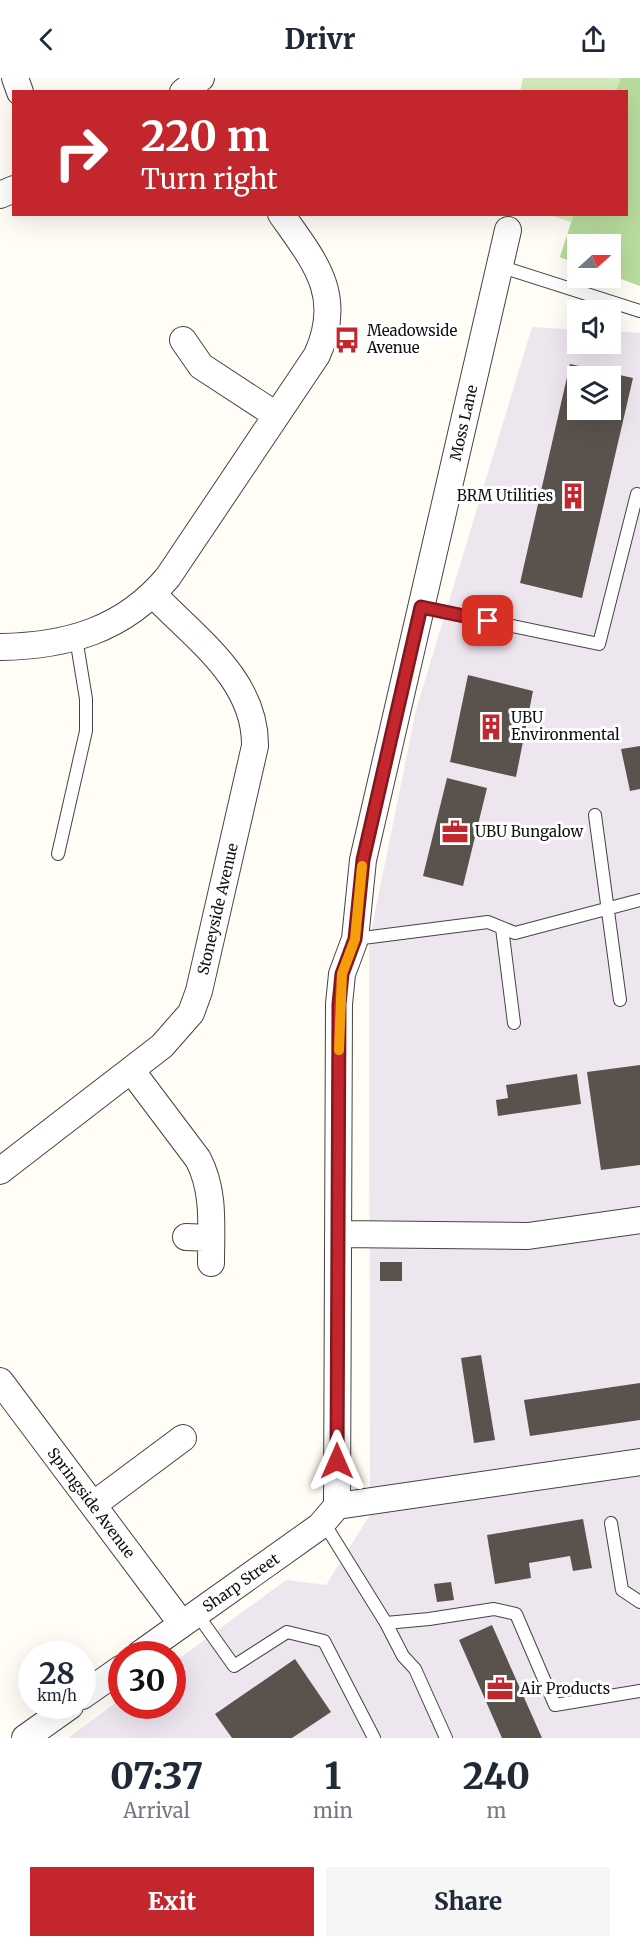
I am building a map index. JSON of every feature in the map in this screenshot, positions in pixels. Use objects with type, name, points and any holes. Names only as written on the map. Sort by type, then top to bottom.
[{"type":"street","points":[[0,647],[35,646],[76,638],[135,611],[154,595],[168,578],[317,355],[329,319],[328,298],[322,278],[311,256],[282,216]]},
{"type":"street","name":"Moss Lane","points":[[330,1515],[338,1234],[339,1004],[342,974],[355,939],[363,860],[508,230]]},
{"type":"street","points":[[183,340],[201,366],[276,415]]},
{"type":"street","name":"Stoneyside Avenue","points":[[0,1171],[162,1046],[191,1013],[199,991],[255,746],[252,714],[244,693],[233,677],[154,595]]},
{"type":"street","points":[[131,1070],[198,1159],[206,1174],[211,1204],[203,1246]]},
{"type":"street","points":[[338,1234],[528,1236],[640,1220]]},
{"type":"street","name":"Springside Avenue","points":[[0,1381],[93,1506],[189,1619]]},
{"type":"street","points":[[93,1506],[183,1438]]},
{"type":"street","points":[[330,1515],[640,1462]]},
{"type":"street","name":"Sharp Street","points":[[158,1641],[330,1515]]},
{"type":"street","points":[[28,1737],[52,1719]]},
{"type":"lane","points":[[500,266],[640,311]]},
{"type":"lane","points":[[421,607],[598,644],[637,494]]},
{"type":"lane","points":[[58,854],[86,730],[86,699],[76,638]]},
{"type":"lane","points":[[595,815],[620,1000]]},
{"type":"lane","points":[[355,939],[488,922],[515,933],[640,900]]},
{"type":"lane","points":[[502,928],[513,1023]]},
{"type":"lane","points":[[330,1515],[404,1656],[415,1669],[446,1738]]},
{"type":"lane","points":[[611,1523],[622,1590],[640,1602]]},
{"type":"lane","points":[[386,1623],[429,1620],[494,1609],[516,1614],[555,1705],[640,1692]]},
{"type":"lane","points":[[189,1619],[234,1666],[287,1632],[324,1641],[374,1738]]},
{"type":"shaded area","points":[[532,327],[567,329],[567,354],[621,354],[621,332],[640,333],[640,1738],[68,1738],[108,1709],[108,1719],[186,1719],[186,1653],[286,1580],[326,1585],[370,1515],[369,942],[416,710]]},
{"type":"green space","points":[[523,78],[640,78],[640,286],[621,279],[621,234],[567,234],[571,222],[552,216],[628,216],[628,90],[520,90]]},
{"type":"green space","points":[[621,78],[640,78],[640,286],[621,279],[621,234],[568,234],[574,216],[628,216],[628,90],[616,90]]},
{"type":"green space","points":[[567,235],[567,260],[560,257]]},
{"type":"green space","points":[[567,236],[567,260],[560,257]]},
{"type":"building","name":"BRM Utilities","points":[[621,375],[633,378],[582,598],[520,583],[567,377],[567,420],[621,420]]},
{"type":"building","name":"UBU Environmental","points":[[468,675],[533,691],[516,777],[450,762]]},
{"type":"building","points":[[640,746],[640,789],[630,791],[621,749]]},
{"type":"building","name":"UBU Bungalow","points":[[447,778],[487,788],[463,886],[423,876]]},
{"type":"building","points":[[640,1065],[640,1165],[601,1170],[587,1072]]},
{"type":"building","points":[[577,1074],[581,1104],[498,1116],[496,1100],[508,1098],[506,1085]]},
{"type":"building","points":[[380,1262],[402,1262],[402,1281],[380,1281]]},
{"type":"building","points":[[481,1355],[495,1440],[474,1443],[461,1358]]},
{"type":"building","points":[[640,1383],[640,1420],[530,1436],[524,1400]]},
{"type":"building","points":[[583,1519],[592,1568],[573,1571],[570,1556],[529,1563],[531,1578],[495,1584],[487,1535]]},
{"type":"building","points":[[451,1582],[454,1600],[437,1602],[434,1584]]},
{"type":"building","name":"Air Products","points":[[492,1625],[542,1738],[502,1738],[459,1640]]},
{"type":"building","points":[[295,1659],[331,1712],[292,1738],[232,1738],[215,1714]]},
{"type":"slow traffic","points":[[339,1050],[339,1004],[342,974],[355,939],[362,866]]},
{"type":"place","name":"Meadowside Avenue","points":[[347,340]]},
{"type":"place","name":"BRM Utilities","points":[[573,496]]},
{"type":"place","name":"UBU Environmental","points":[[491,727]]},
{"type":"place","name":"UBU Bungalow","points":[[455,832]]},
{"type":"place","name":"Air Products","points":[[500,1689]]},
{"type":"route","points":[[337,1461],[339,1004],[342,974],[355,939],[357,900],[363,860],[421,607],[488,621]]}]
